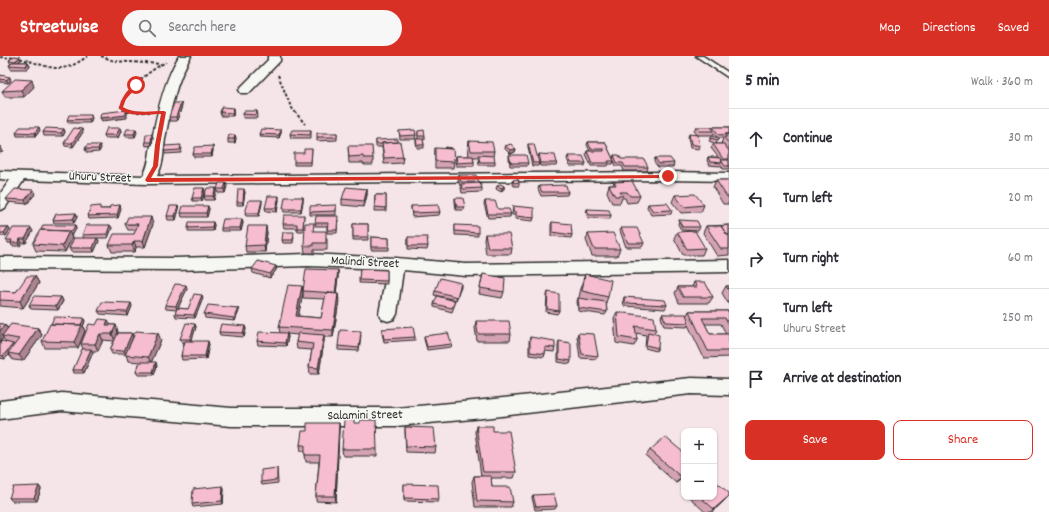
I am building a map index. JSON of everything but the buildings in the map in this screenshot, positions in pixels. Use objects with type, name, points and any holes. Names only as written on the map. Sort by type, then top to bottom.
[{"type":"street","points":[[147,180],[156,166],[157,145],[164,112],[180,63],[185,56]]},
{"type":"street","points":[[245,90],[274,59]]},
{"type":"street","name":"Uhuru Street","points":[[0,175],[147,180],[668,176],[729,178]]},
{"type":"street","points":[[0,205],[20,176]]},
{"type":"street","name":"Malindi Street","points":[[0,262],[176,264],[308,260],[396,264],[466,270],[729,266]]},
{"type":"street","points":[[388,314],[396,264]]},
{"type":"street","name":"Salamini Street","points":[[0,410],[62,402],[231,416],[396,416],[484,409],[690,386],[729,387]]},
{"type":"lane","points":[[699,56],[729,76]]},
{"type":"path","points":[[0,57],[20,58],[38,65],[64,69],[76,65],[88,56]]},
{"type":"path","points":[[101,56],[114,61],[162,64]]},
{"type":"path","points":[[274,59],[286,97],[304,124]]},
{"type":"path","points":[[164,112],[126,112],[121,108],[129,91],[167,61]]},
{"type":"route","points":[[136,85],[129,91],[124,99],[121,108],[123,110],[126,112],[164,112],[157,145],[156,166],[147,180],[668,176]]}]
